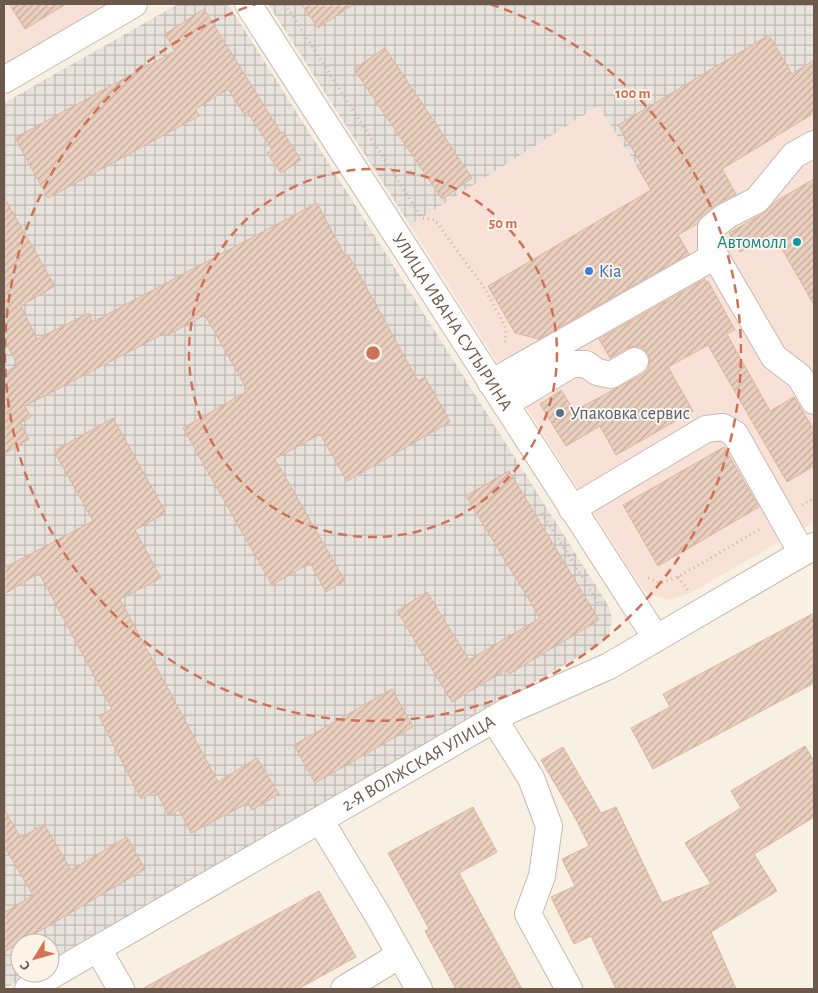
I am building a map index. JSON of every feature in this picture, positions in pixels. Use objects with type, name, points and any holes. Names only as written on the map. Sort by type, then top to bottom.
[{"type":"street","points":[[4,80],[134,4]]},
{"type":"street","name":"УЛИЦА ИВАНА СУТЫРИНА","points":[[248,4],[656,638]]},
{"type":"street","points":[[814,144],[794,155],[757,200],[726,216],[711,228],[711,248],[774,357],[800,377],[814,401]]},
{"type":"street","points":[[491,383],[715,256]]},
{"type":"street","points":[[505,404],[572,364],[586,364],[598,372],[611,375],[636,361]]},
{"type":"street","points":[[572,509],[706,429],[723,427],[735,434],[808,550]]},
{"type":"street","name":"2-Я ВОЛЖСКАЯ УЛИЦА","points":[[28,989],[508,711],[609,666],[808,550]]},
{"type":"street","points":[[494,719],[531,778],[549,826],[542,876],[528,914],[569,989]]},
{"type":"street","points":[[320,820],[419,989]]},
{"type":"street","points":[[98,949],[121,989]]},
{"type":"street","points":[[344,989],[400,955]]},
{"type":"path","points":[[678,577],[690,594]]},
{"type":"shaded area","points":[[4,4],[112,4],[4,67]]},
{"type":"shaded area","points":[[178,4],[228,4],[608,605],[612,618],[610,631],[604,642],[60,956],[60,933],[10,933],[10,983],[14,983],[4,989],[4,103]]},
{"type":"shaded area","points":[[268,4],[814,4],[814,60],[637,166],[598,106],[410,225]]},
{"type":"shaded area","points":[[814,60],[814,522],[690,593],[669,600],[648,594],[637,581],[410,225],[598,106],[637,166]]},
{"type":"building","points":[[9,4],[66,4],[25,29]]},
{"type":"building","points":[[301,4],[354,4],[318,28]]},
{"type":"building","points":[[204,9],[281,133],[283,132],[301,160],[281,173],[267,153],[272,149],[247,112],[244,114],[228,89],[196,109],[199,116],[48,198],[15,138],[175,51],[165,34]]},
{"type":"building","points":[[769,35],[792,74],[814,60],[814,113],[722,169],[736,194],[717,204],[702,216],[697,224],[678,235],[689,254],[539,339],[515,333],[488,286],[651,190],[637,166],[641,164],[618,125]]},
{"type":"building","points":[[385,48],[472,178],[442,199],[354,69]]},
{"type":"building","name":"Автомолл","points":[[814,179],[814,305],[773,233],[740,252],[729,233],[764,213],[776,201]]},
{"type":"building","points":[[4,197],[55,286],[21,306],[37,339],[89,313],[93,322],[317,203],[346,258],[349,256],[418,381],[425,377],[450,422],[347,481],[320,434],[275,459],[345,581],[326,592],[310,563],[272,585],[183,428],[248,391],[205,315],[166,336],[165,333],[25,406],[31,417],[20,423],[29,439],[4,454],[4,370],[5,372],[18,365],[4,340]]},
{"type":"building","points":[[705,279],[706,282],[708,281],[735,330],[727,334],[770,411],[794,397],[814,430],[814,466],[787,482],[708,345],[668,367],[693,411],[616,455],[600,426],[566,446],[540,404],[561,390],[574,411],[643,374],[648,369],[650,361],[648,354],[643,348],[635,346],[628,348],[610,358],[599,339]]},
{"type":"building","points":[[113,418],[166,513],[135,530],[161,578],[120,599],[218,782],[257,758],[279,794],[252,810],[248,803],[191,833],[179,810],[169,816],[156,791],[141,799],[99,716],[112,709],[39,573],[4,594],[4,568],[93,521],[54,451]]},
{"type":"building","points":[[724,447],[759,507],[658,566],[623,505]]},
{"type":"building","points":[[509,471],[599,620],[509,674],[506,670],[452,702],[397,611],[427,592],[469,660],[540,618],[466,496]]},
{"type":"building","points":[[814,613],[814,683],[653,769],[631,728],[670,707],[663,694]]},
{"type":"building","points":[[392,689],[413,727],[315,783],[294,745]]},
{"type":"building","points":[[805,746],[814,761],[814,817],[754,854],[777,891],[711,932],[736,989],[616,989],[591,936],[574,944],[551,897],[575,886],[562,859],[589,846],[577,821],[541,760],[563,747],[601,813],[616,807],[662,903],[711,884],[685,843],[741,808],[731,791]]},
{"type":"building","points":[[473,807],[497,852],[459,873],[522,989],[456,989],[425,931],[429,929],[388,853]]},
{"type":"building","points":[[4,809],[21,838],[44,824],[71,870],[127,837],[145,869],[36,933],[10,933],[10,948],[4,952],[4,913],[33,895],[4,846]]},
{"type":"building","points":[[319,891],[356,957],[298,989],[142,989]]},
{"type":"place","name":"Автомолл","points":[[797,242]]},
{"type":"place","name":"Kia","points":[[589,271]]},
{"type":"place","name":"Упаковка сервис","points":[[560,413]]}]
